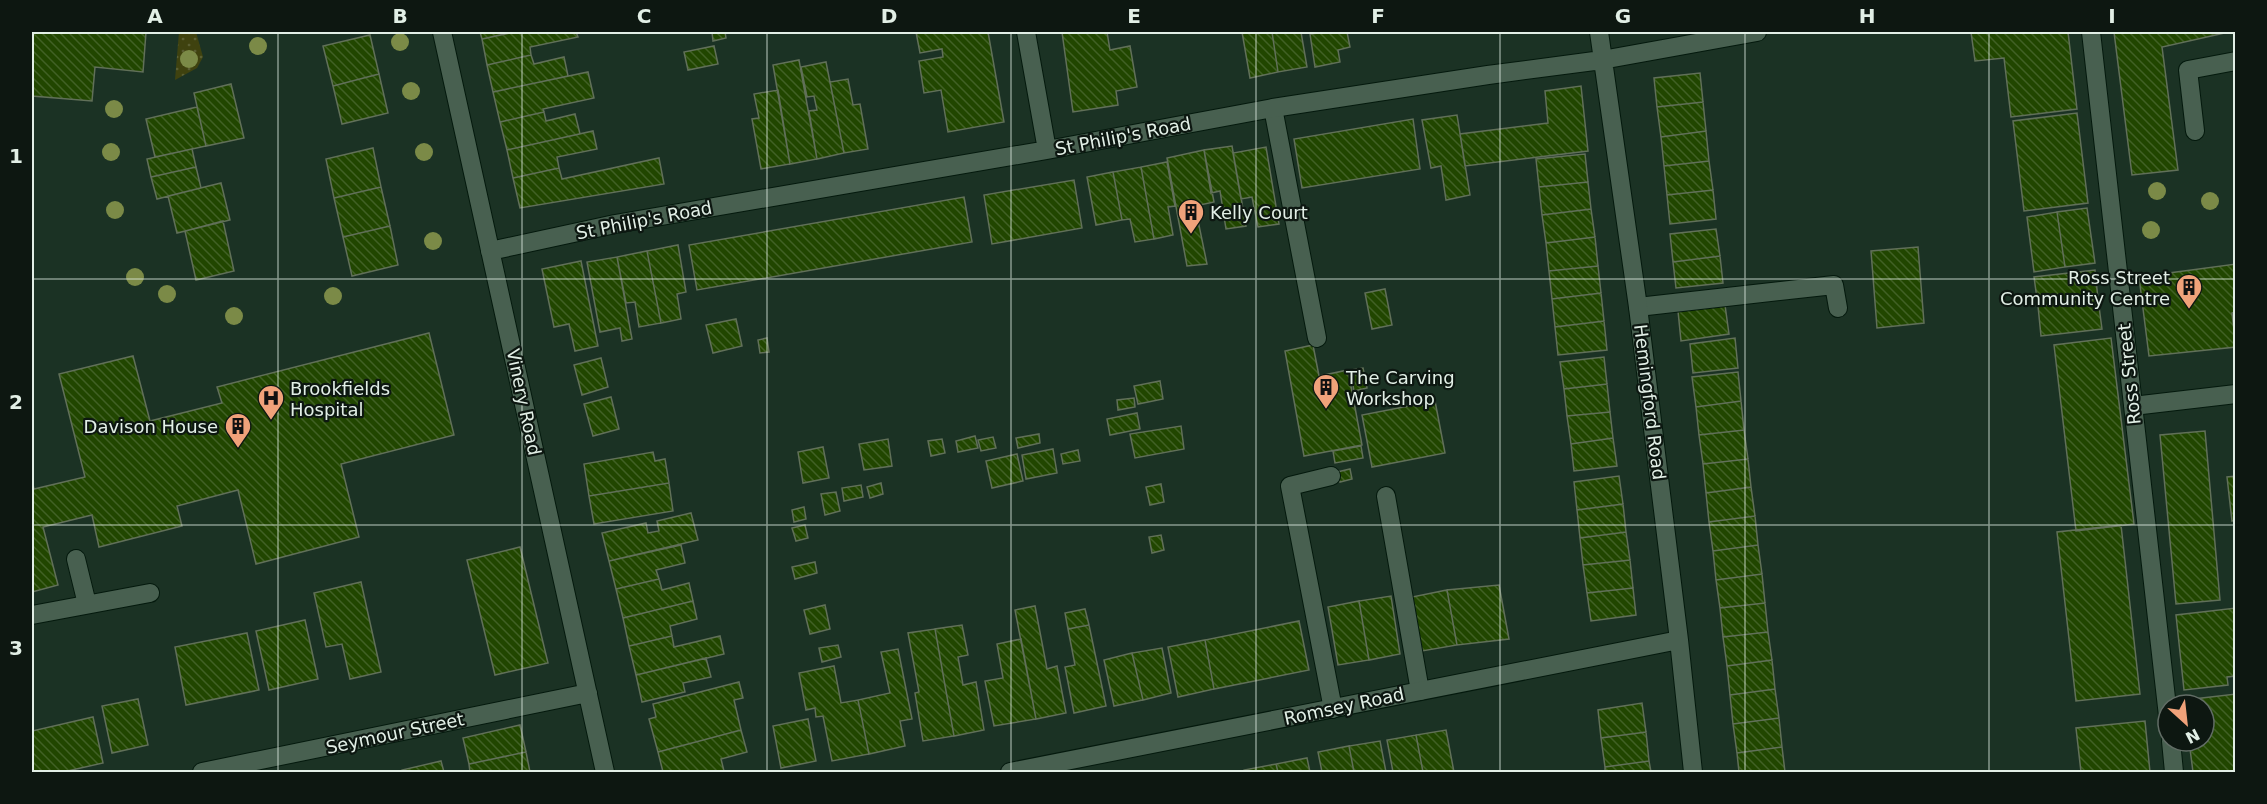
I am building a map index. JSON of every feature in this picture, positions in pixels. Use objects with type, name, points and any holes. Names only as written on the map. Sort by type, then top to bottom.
[{"type":"street","name":"Vinery Road","points":[[442,32],[605,772]]},
{"type":"street","points":[[1026,32],[1047,150]]},
{"type":"street","name":"St Philip's Road","points":[[490,251],[615,224],[1047,150],[1274,108],[1602,60],[1757,32]]},
{"type":"street","name":"Ross Street","points":[[2091,32],[2165,693]]},
{"type":"street","name":"Hemingford Road","points":[[1599,34],[1638,307],[1693,772]]},
{"type":"street","points":[[2195,131],[2188,70],[2235,61]]},
{"type":"street","points":[[1274,108],[1317,338]]},
{"type":"street","points":[[1638,307],[1834,285],[1838,308]]},
{"type":"street","points":[[2133,406],[2235,394]]},
{"type":"street","points":[[1331,476],[1290,486],[1333,709]]},
{"type":"street","points":[[1386,496],[1420,691]]},
{"type":"street","points":[[76,559],[87,603]]},
{"type":"street","points":[[32,615],[150,593]]},
{"type":"street","name":"Romsey Road","points":[[1010,772],[1679,640]]},
{"type":"street","name":"Seymour Street","points":[[202,772],[588,693]]},
{"type":"street","points":[[2172,753],[2174,772]]},
{"type":"green space","points":[[179,32],[196,32],[203,57],[197,68],[175,80]]},
{"type":"building","points":[[32,32],[146,32],[143,72],[95,67],[92,101],[32,96]]},
{"type":"building","points":[[480,32],[514,32],[482,39]]},
{"type":"building","points":[[514,32],[576,32],[578,37],[530,47],[531,55],[487,65],[482,39]]},
{"type":"building","points":[[712,32],[725,32],[726,38],[713,41]]},
{"type":"building","points":[[916,32],[988,32],[1004,122],[948,132],[941,90],[924,93],[919,61],[943,57],[942,49],[920,53]]},
{"type":"building","points":[[1062,32],[1107,32],[1110,50],[1130,46],[1137,87],[1116,91],[1118,105],[1073,112]]},
{"type":"building","points":[[1242,32],[1272,32],[1278,72],[1250,78]]},
{"type":"building","points":[[1272,32],[1301,32],[1307,67],[1278,72]]},
{"type":"building","points":[[1347,32],[1350,47],[1338,50],[1340,62],[1315,67],[1310,34]]},
{"type":"building","points":[[1971,32],[2068,32],[2077,109],[2011,117],[2004,58],[1975,61]]},
{"type":"building","points":[[2114,32],[2229,32],[2162,47],[2178,170],[2132,175]]},
{"type":"building","points":[[370,35],[379,74],[333,86],[323,46]]},
{"type":"building","points":[[714,46],[718,64],[688,70],[684,52]]},
{"type":"building","points":[[531,55],[534,64],[564,57],[568,76],[493,92],[487,65]]},
{"type":"building","points":[[799,60],[817,159],[790,164],[773,65]]},
{"type":"building","points":[[826,62],[844,153],[817,159],[809,111],[817,110],[814,96],[807,97],[801,67]]},
{"type":"building","points":[[588,72],[594,98],[543,109],[544,112],[500,122],[493,92]]},
{"type":"building","points":[[1700,73],[1703,102],[1657,107],[1654,78]]},
{"type":"building","points":[[379,74],[388,113],[342,124],[333,86]]},
{"type":"building","points":[[848,79],[853,105],[860,104],[868,149],[844,153],[830,82]]},
{"type":"building","points":[[231,84],[244,138],[206,146],[194,93]]},
{"type":"building","points":[[1581,86],[1588,151],[1465,166],[1460,134],[1548,123],[1545,91]]},
{"type":"building","points":[[778,90],[790,164],[761,169],[752,119],[759,118],[754,94]]},
{"type":"building","points":[[1703,102],[1706,131],[1661,137],[1657,107]]},
{"type":"building","points":[[197,107],[206,146],[155,157],[146,119]]},
{"type":"building","points":[[544,112],[546,121],[575,114],[580,134],[507,150],[500,122]]},
{"type":"building","points":[[2077,113],[2088,203],[2024,211],[2013,121]]},
{"type":"building","points":[[1457,115],[1470,195],[1446,200],[1441,166],[1431,168],[1422,120]]},
{"type":"building","points":[[1413,119],[1420,169],[1302,188],[1294,139]]},
{"type":"building","points":[[593,131],[597,149],[557,157],[559,168],[513,178],[507,150]]},
{"type":"building","points":[[1706,131],[1709,161],[1664,166],[1661,137]]},
{"type":"building","points":[[1232,146],[1246,226],[1226,229],[1220,191],[1211,193],[1204,150]]},
{"type":"building","points":[[1266,147],[1279,224],[1258,227],[1252,197],[1241,199],[1233,153]]},
{"type":"building","points":[[373,148],[381,187],[334,198],[326,159]]},
{"type":"building","points":[[192,149],[196,167],[151,177],[147,159]]},
{"type":"building","name":"Kelly Court","points":[[1204,150],[1214,202],[1195,206],[1207,264],[1187,266],[1167,158]]},
{"type":"building","points":[[1585,154],[1588,182],[1539,187],[1536,159]]},
{"type":"building","points":[[659,158],[664,184],[520,208],[513,178],[559,168],[562,179]]},
{"type":"building","points":[[1709,161],[1713,190],[1667,195],[1664,166]]},
{"type":"building","points":[[1167,162],[1175,206],[1168,207],[1173,235],[1154,239],[1141,167]]},
{"type":"building","points":[[196,167],[201,188],[157,199],[151,177]]},
{"type":"building","points":[[1141,167],[1154,239],[1135,242],[1130,219],[1122,220],[1113,172]]},
{"type":"building","points":[[1113,172],[1122,220],[1096,225],[1087,177]]},
{"type":"building","points":[[1074,180],[1082,228],[992,244],[984,195]]},
{"type":"building","points":[[1588,182],[1591,209],[1542,215],[1539,187]]},
{"type":"building","points":[[221,183],[230,220],[177,233],[168,196]]},
{"type":"building","points":[[381,187],[390,226],[343,237],[334,198]]},
{"type":"building","points":[[1713,190],[1716,219],[1670,224],[1667,195]]},
{"type":"building","points":[[964,197],[972,242],[697,290],[689,245]]},
{"type":"building","points":[[2087,208],[2095,263],[2065,267],[2057,212]]},
{"type":"building","points":[[1591,209],[1595,237],[1546,243],[1542,215]]},
{"type":"building","points":[[2057,212],[2065,267],[2034,272],[2027,217]]},
{"type":"building","points":[[223,221],[234,271],[196,280],[185,231]]},
{"type":"building","points":[[390,226],[398,265],[352,276],[343,237]]},
{"type":"building","points":[[1716,229],[1720,256],[1673,262],[1670,234]]},
{"type":"building","points":[[1595,237],[1598,266],[1549,271],[1546,243]]},
{"type":"building","points":[[678,245],[686,292],[677,294],[681,319],[661,323],[647,251]]},
{"type":"building","points":[[1918,247],[1924,323],[1877,328],[1871,251]]},
{"type":"building","points":[[647,251],[661,323],[639,327],[635,302],[626,303],[617,257]]},
{"type":"building","points":[[1720,256],[1723,283],[1676,288],[1673,262]]},
{"type":"building","points":[[617,257],[632,339],[622,341],[620,328],[600,332],[587,262]]},
{"type":"building","points":[[581,261],[598,346],[575,351],[569,324],[554,327],[542,269]]},
{"type":"building","name":"Ross Street Community Centre","points":[[2236,264],[2236,312],[2232,313],[2236,347],[2149,356],[2139,277]]},
{"type":"building","points":[[1598,266],[1601,293],[1552,299],[1549,271]]},
{"type":"building","points":[[2095,270],[2098,299],[2038,306],[2034,277]]},
{"type":"building","points":[[1385,289],[1392,325],[1372,329],[1365,293]]},
{"type":"building","points":[[1601,293],[1604,321],[1555,327],[1552,299]]},
{"type":"building","points":[[2098,299],[2102,329],[2041,336],[2038,306]]},
{"type":"building","points":[[1725,305],[1729,334],[1681,341],[1678,311]]},
{"type":"building","points":[[736,319],[742,346],[713,353],[706,325]]},
{"type":"building","points":[[1604,321],[1607,350],[1558,355],[1555,327]]},
{"type":"building","name":"Davison House","points":[[429,333],[454,435],[341,464],[359,537],[256,564],[238,490],[177,506],[182,526],[99,547],[92,515],[43,527],[58,585],[32,592],[32,481],[34,489],[85,477],[59,374],[133,356],[150,421],[222,403],[217,387]]},
{"type":"building","points":[[767,338],[769,352],[760,353],[758,340]]},
{"type":"building","points":[[1735,338],[1738,368],[1693,373],[1690,344]]},
{"type":"building","points":[[2111,338],[2134,524],[2076,531],[2054,345]]},
{"type":"building","name":"The Carving Workshop","points":[[1313,345],[1319,376],[1348,370],[1362,445],[1304,456],[1285,351]]},
{"type":"building","points":[[1604,357],[1607,384],[1564,389],[1560,362]]},
{"type":"building","points":[[601,358],[608,387],[582,395],[574,365]]},
{"type":"building","points":[[1363,368],[1367,388],[1354,391],[1350,370]]},
{"type":"building","points":[[1738,372],[1741,401],[1696,407],[1692,377]]},
{"type":"building","points":[[1160,381],[1163,399],[1138,404],[1134,386]]},
{"type":"building","points":[[1607,384],[1610,412],[1567,416],[1564,389]]},
{"type":"building","points":[[611,397],[619,429],[593,436],[584,404]]},
{"type":"building","points":[[1134,398],[1135,407],[1118,410],[1117,400]]},
{"type":"building","points":[[1435,401],[1445,453],[1372,467],[1362,415]]},
{"type":"building","points":[[1741,401],[1744,430],[1699,435],[1696,407]]},
{"type":"building","points":[[1610,412],[1613,438],[1571,444],[1567,416]]},
{"type":"building","points":[[1137,413],[1140,429],[1110,435],[1107,419]]},
{"type":"building","points":[[1181,426],[1184,449],[1135,458],[1130,434]]},
{"type":"building","points":[[1744,430],[1748,459],[1703,464],[1699,435]]},
{"type":"building","points":[[2205,431],[2220,600],[2176,604],[2160,435]]},
{"type":"building","points":[[1039,434],[1040,443],[1018,448],[1016,438]]},
{"type":"building","points":[[975,436],[978,448],[958,452],[956,441]]},
{"type":"building","points":[[993,437],[996,448],[981,451],[978,440]]},
{"type":"building","points":[[1613,438],[1617,466],[1574,471],[1571,444]]},
{"type":"building","points":[[888,439],[892,466],[864,470],[859,444]]},
{"type":"building","points":[[942,439],[945,453],[931,456],[928,441]]},
{"type":"building","points":[[1361,446],[1363,458],[1335,463],[1333,451]]},
{"type":"building","points":[[823,447],[829,478],[803,483],[798,452]]},
{"type":"building","points":[[1053,449],[1057,473],[1026,479],[1022,455]]},
{"type":"building","points":[[1078,450],[1080,461],[1063,464],[1061,454]]},
{"type":"building","points":[[653,452],[655,461],[665,459],[669,483],[589,496],[584,464]]},
{"type":"building","points":[[1017,454],[1023,481],[992,488],[986,461]]},
{"type":"building","points":[[1748,459],[1751,487],[1706,493],[1703,464]]},
{"type":"building","points":[[1350,469],[1352,479],[1340,482],[1337,472]]},
{"type":"building","points":[[1619,476],[1623,504],[1577,510],[1574,482]]},
{"type":"building","points":[[2236,476],[2236,520],[2232,521],[2227,477]]},
{"type":"building","points":[[669,483],[673,511],[594,524],[589,496]]},
{"type":"building","points":[[881,483],[883,494],[870,498],[867,487]]},
{"type":"building","points":[[1161,484],[1164,502],[1150,505],[1146,487]]},
{"type":"building","points":[[861,485],[863,497],[844,501],[842,488]]},
{"type":"building","points":[[1751,487],[1755,516],[1709,522],[1706,493]]},
{"type":"building","points":[[836,492],[840,511],[825,515],[821,494]]},
{"type":"building","points":[[1623,504],[1626,532],[1580,538],[1577,510]]},
{"type":"building","points":[[804,507],[806,519],[794,522],[792,510]]},
{"type":"building","points":[[691,513],[698,540],[609,561],[602,533],[646,523],[648,533],[659,531],[657,521]]},
{"type":"building","points":[[1755,516],[1758,545],[1713,551],[1709,522]]},
{"type":"building","points":[[805,525],[808,538],[796,541],[792,528]]},
{"type":"building","points":[[2121,525],[2140,694],[2076,701],[2057,532]]},
{"type":"building","points":[[1626,532],[1630,560],[1583,565],[1580,538]]},
{"type":"building","points":[[1161,535],[1164,550],[1152,553],[1149,537]]},
{"type":"building","points":[[681,545],[685,563],[656,570],[659,579],[616,589],[609,561]]},
{"type":"building","points":[[1758,545],[1762,574],[1716,580],[1713,551]]},
{"type":"building","points":[[520,547],[548,663],[495,675],[467,560]]},
{"type":"building","points":[[1630,560],[1633,588],[1587,593],[1583,565]]},
{"type":"building","points":[[815,562],[817,573],[795,579],[792,567]]},
{"type":"building","points":[[1762,574],[1765,603],[1720,608],[1716,580]]},
{"type":"building","points":[[659,579],[662,590],[689,583],[693,601],[623,618],[616,589]]},
{"type":"building","points":[[361,582],[381,672],[350,679],[342,644],[326,647],[314,593]]},
{"type":"building","points":[[1499,585],[1509,639],[1457,645],[1447,590]]},
{"type":"building","points":[[1633,588],[1636,615],[1591,621],[1587,593]]},
{"type":"building","points":[[1447,590],[1457,645],[1422,651],[1412,597]]},
{"type":"building","points":[[1391,596],[1400,654],[1369,660],[1359,601]]},
{"type":"building","points":[[693,601],[697,619],[670,626],[672,636],[629,646],[623,618]]},
{"type":"building","points":[[1359,601],[1369,660],[1338,665],[1328,607]]},
{"type":"building","points":[[1765,603],[1768,632],[1723,637],[1720,608]]},
{"type":"building","points":[[825,605],[830,629],[810,634],[804,610]]},
{"type":"building","points":[[1035,606],[1047,669],[1057,666],[1066,713],[1036,719],[1015,610]]},
{"type":"building","points":[[2236,608],[2236,676],[2227,677],[2228,685],[2184,690],[2176,615]]},
{"type":"building","points":[[1085,609],[1089,625],[1068,629],[1065,613]]},
{"type":"building","points":[[305,620],[318,679],[269,690],[256,631]]},
{"type":"building","points":[[1299,621],[1309,670],[1214,689],[1205,640]]},
{"type":"building","points":[[962,625],[968,655],[958,657],[963,685],[976,682],[984,730],[954,736],[935,629]]},
{"type":"building","points":[[1089,625],[1106,706],[1074,713],[1065,667],[1075,665],[1068,629]]},
{"type":"building","points":[[935,629],[954,736],[923,741],[915,693],[919,692],[908,633]]},
{"type":"building","points":[[1768,632],[1772,660],[1727,666],[1723,637]]},
{"type":"building","points":[[247,633],[259,690],[186,705],[175,647]]},
{"type":"building","points":[[672,636],[674,647],[720,636],[724,654],[636,675],[629,646]]},
{"type":"building","points":[[1021,639],[1036,719],[994,726],[985,681],[1003,678],[997,644]]},
{"type":"building","points":[[1205,640],[1214,689],[1178,697],[1168,647]]},
{"type":"building","points":[[838,645],[841,657],[822,662],[819,648]]},
{"type":"building","points":[[1162,648],[1171,693],[1143,700],[1132,653]]},
{"type":"building","points":[[898,649],[912,719],[900,721],[905,746],[869,754],[858,700],[890,693],[881,652]]},
{"type":"building","points":[[1132,653],[1143,700],[1114,706],[1104,660]]},
{"type":"building","points":[[706,658],[711,677],[683,683],[685,692],[642,702],[636,675]]},
{"type":"building","points":[[1772,660],[1775,689],[1730,695],[1727,666]]},
{"type":"building","points":[[834,666],[841,703],[858,700],[869,754],[832,761],[823,716],[816,717],[815,708],[806,710],[799,673]]},
{"type":"building","points":[[739,682],[743,698],[734,700],[741,730],[658,752],[649,719],[656,717],[653,704]]},
{"type":"building","points":[[1775,689],[1779,718],[1733,724],[1730,695]]},
{"type":"building","points":[[2236,694],[2236,772],[2193,772],[2191,753],[2216,753],[2216,696]]},
{"type":"building","points":[[138,699],[148,745],[112,753],[102,706]]},
{"type":"building","points":[[1642,703],[1646,732],[1601,738],[1598,710]]},
{"type":"building","points":[[93,717],[103,763],[63,772],[32,772],[32,731]]},
{"type":"building","points":[[1779,718],[1782,747],[1737,753],[1733,724]]},
{"type":"building","points":[[808,719],[816,761],[781,768],[773,726]]},
{"type":"building","points":[[2145,721],[2150,772],[2081,772],[2076,728]]},
{"type":"building","points":[[520,725],[526,752],[469,764],[463,738]]},
{"type":"building","points":[[741,730],[747,752],[721,759],[724,771],[663,772],[658,752]]},
{"type":"building","points":[[1446,730],[1454,772],[1423,772],[1416,735]]},
{"type":"building","points":[[1646,732],[1649,761],[1605,767],[1601,738]]},
{"type":"building","points":[[1416,735],[1423,772],[1393,772],[1387,740]]},
{"type":"building","points":[[1380,741],[1386,772],[1354,772],[1349,746]]},
{"type":"building","points":[[1349,746],[1354,772],[1322,772],[1318,752]]},
{"type":"building","points":[[1782,747],[1785,772],[1739,772],[1737,753]]},
{"type":"building","points":[[526,752],[530,772],[470,772],[469,764]]},
{"type":"building","points":[[1307,758],[1310,772],[1278,772],[1276,764]]},
{"type":"building","points":[[441,761],[444,772],[402,772],[402,770]]},
{"type":"building","points":[[1649,761],[1651,772],[1605,772],[1605,767]]},
{"type":"building","points":[[1276,764],[1278,772],[1244,772],[1244,770]]},
{"type":"place","name":"Kelly Court","points":[[1191,235]]},
{"type":"place","name":"Ross Street Community Centre","points":[[2189,310]]},
{"type":"place","name":"The Carving Workshop","points":[[1326,410]]},
{"type":"place","name":"Brookfields Hospital","points":[[271,421]]},
{"type":"place","name":"Davison House","points":[[238,449]]}]
